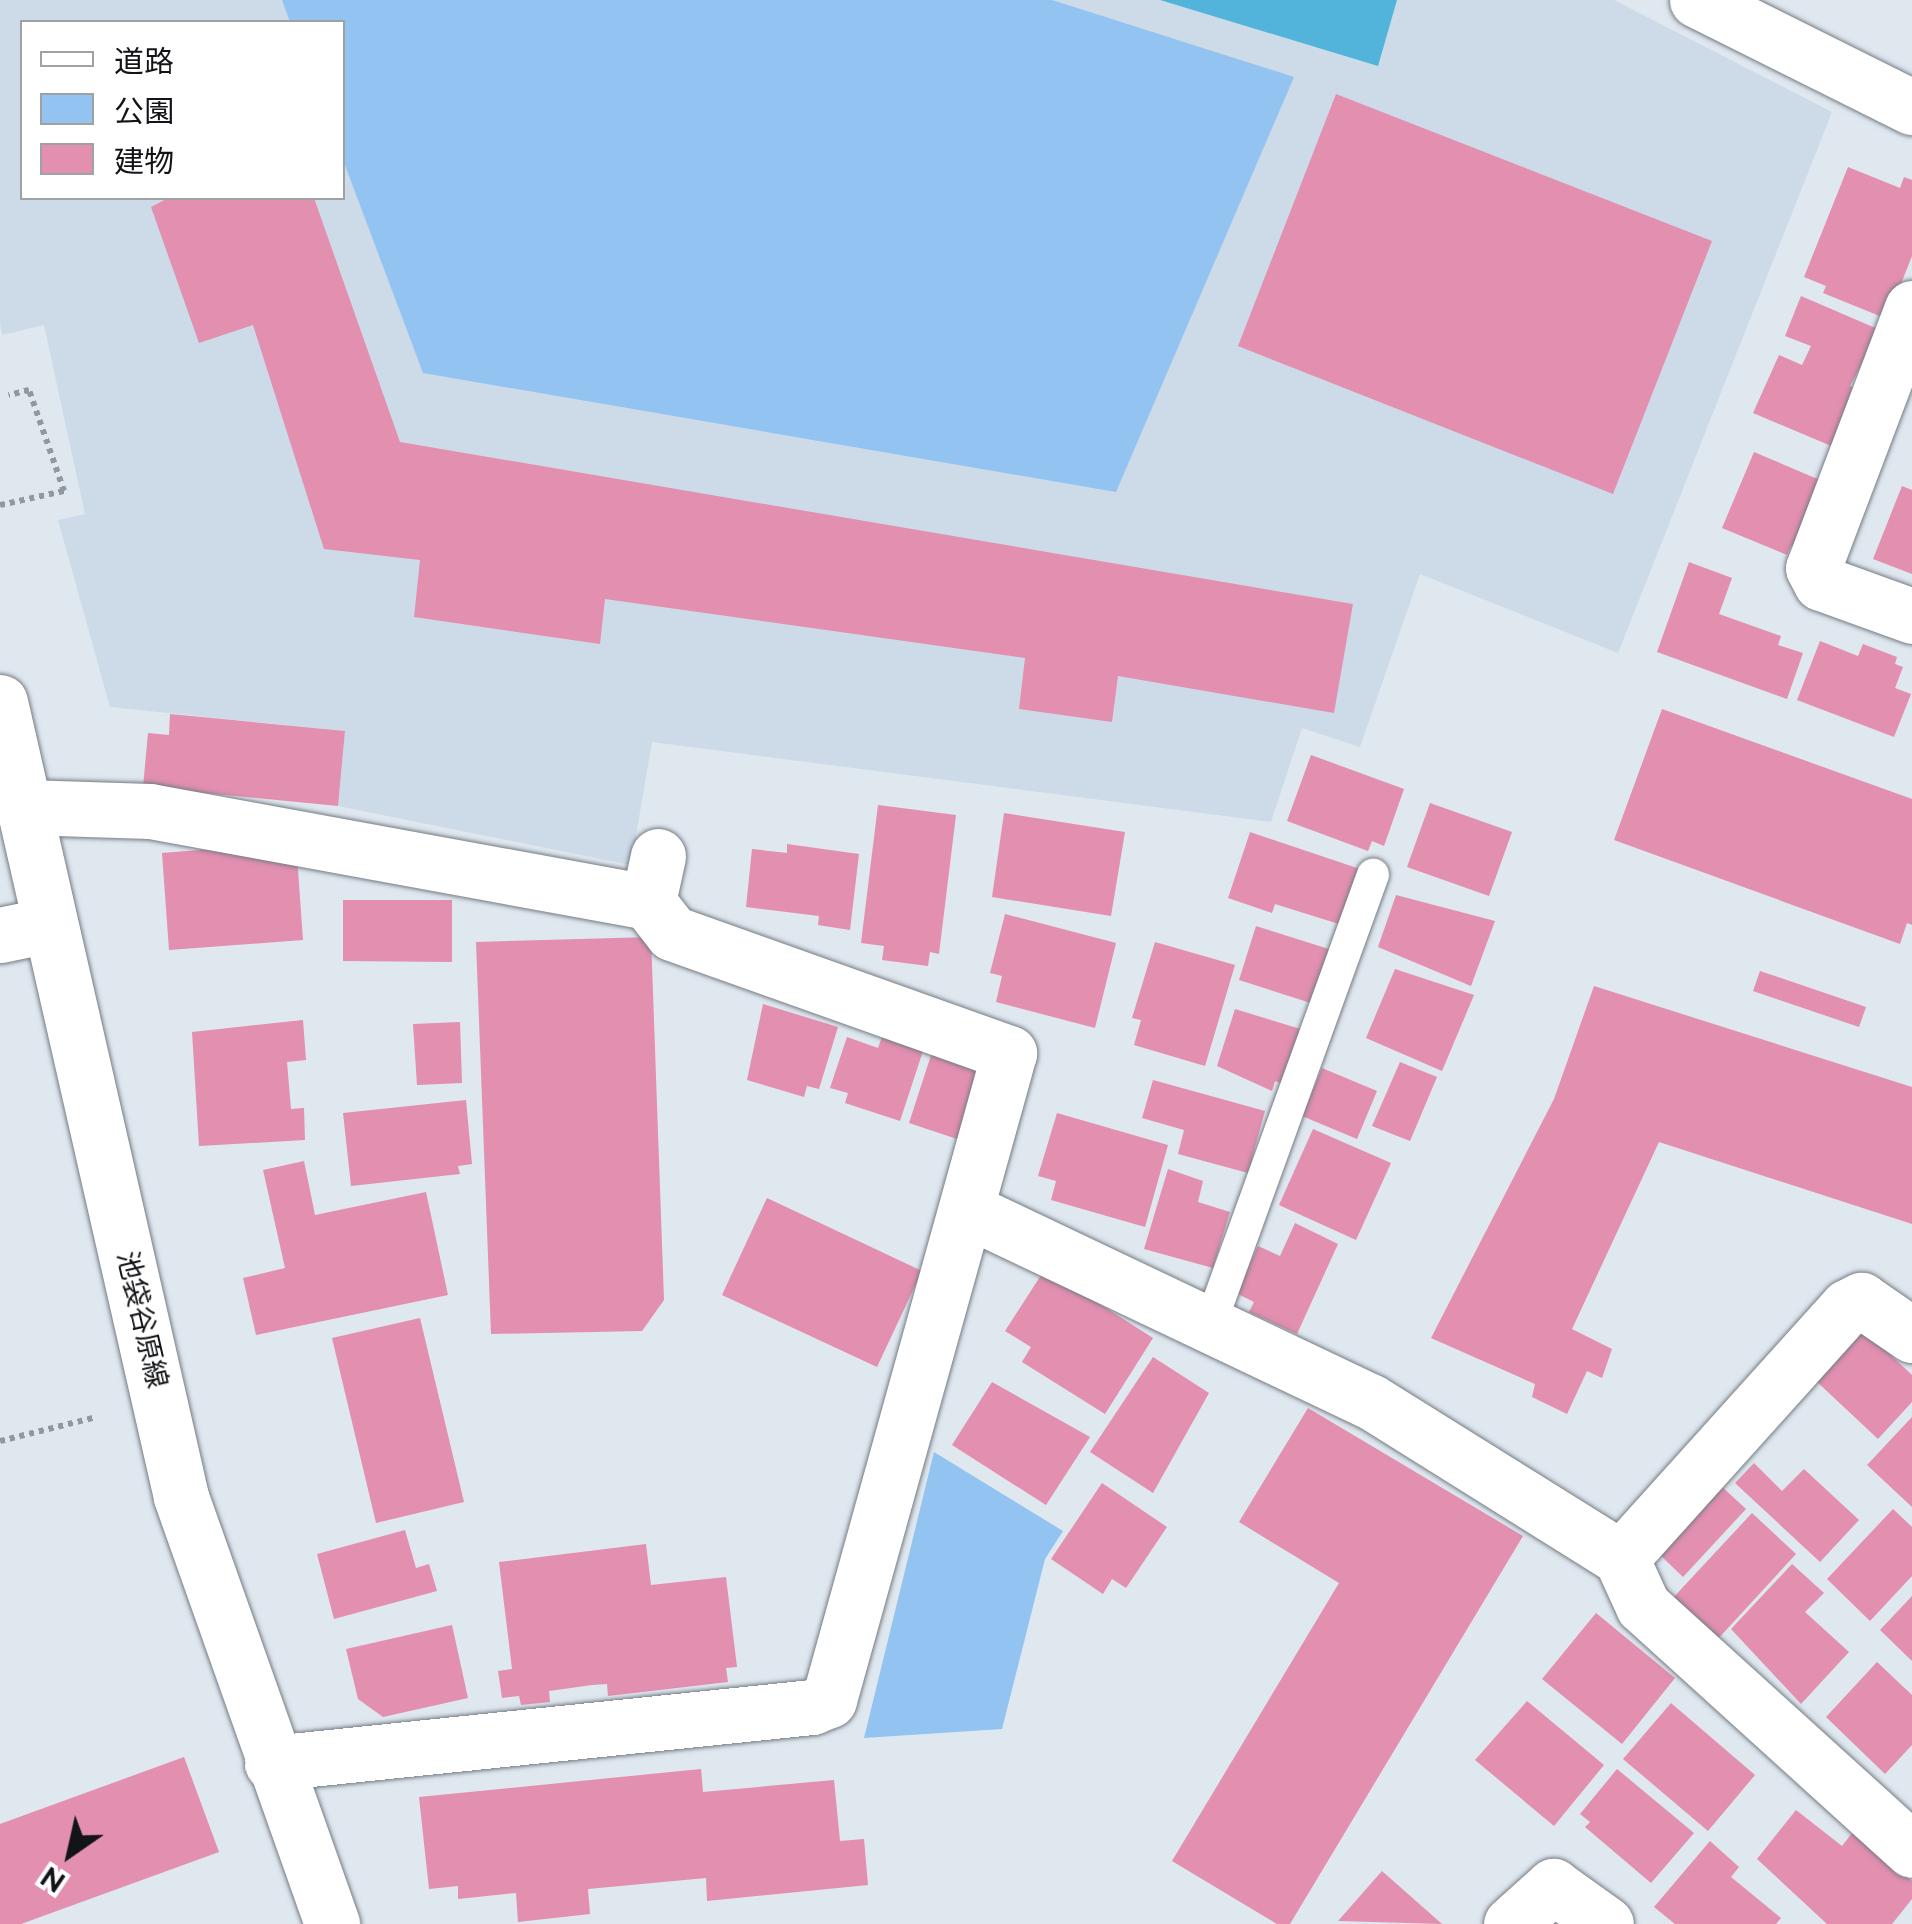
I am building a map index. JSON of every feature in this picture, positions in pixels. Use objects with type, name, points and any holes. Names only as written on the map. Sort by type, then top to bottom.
[{"type":"street","points":[[1698,0],[1912,107]]},
{"type":"street","points":[[1912,308],[1812,568],[1820,583],[1912,616]]},
{"type":"street","name":"池袋谷原線","points":[[0,702],[24,807],[24,930],[182,1498],[272,1763],[332,1924]]},
{"type":"street","points":[[24,807],[150,811],[653,880],[672,933],[1010,1053],[830,1700],[812,1708],[272,1763]]},
{"type":"street","points":[[967,1210],[1370,1401],[1621,1558],[1643,1606],[1912,1850]]},
{"type":"street","points":[[1621,1558],[1847,1306],[1861,1300],[1912,1336]]},
{"type":"street","points":[[1511,1924],[1553,1886],[1606,1924]]},
{"type":"lane","points":[[1210,1325],[1373,875]]},
{"type":"path","points":[[0,505],[64,491],[29,390],[8,395]]},
{"type":"path","points":[[0,1441],[100,1416]]},
{"type":"shaded area","points":[[0,0],[1614,0],[1832,112],[1618,653],[1420,574],[1360,747],[1302,728],[1271,822],[652,742],[631,865],[338,806],[345,731],[110,707],[58,520],[85,514],[44,325],[2,335]]},
{"type":"shaded area","points":[[1160,0],[1397,0],[1378,66]]},
{"type":"green space","points":[[282,0],[1052,0],[1294,77],[1116,492],[423,373],[345,165],[345,20],[289,20]]},
{"type":"green space","points":[[934,1452],[1063,1531],[1045,1559],[1002,1729],[864,1738]]},
{"type":"building","points":[[1336,94],[1712,241],[1613,494],[1238,346]]},
{"type":"building","points":[[1848,167],[1900,188],[1904,177],[1912,180],[1912,256],[1887,319],[1823,293],[1826,286],[1804,277]]},
{"type":"building","points":[[164,200],[315,200],[400,442],[1353,604],[1334,713],[1118,676],[1112,722],[1019,709],[1025,658],[605,599],[600,644],[414,617],[420,560],[324,549],[253,325],[199,343],[151,207]]},
{"type":"building","points":[[1801,296],[1880,330],[1850,386],[1860,391],[1836,448],[1753,413],[1779,355],[1802,365],[1811,346],[1785,336]]},
{"type":"building","points":[[1754,452],[1827,483],[1798,550],[1791,546],[1787,555],[1722,528]]},
{"type":"building","points":[[1902,486],[1912,490],[1912,574],[1873,559]]},
{"type":"building","points":[[1689,562],[1732,578],[1719,614],[1781,636],[1778,645],[1803,653],[1787,699],[1657,652]]},
{"type":"building","points":[[1820,641],[1858,656],[1863,644],[1897,657],[1895,664],[1903,667],[1895,688],[1911,694],[1894,737],[1797,700]]},
{"type":"building","points":[[1662,709],[1912,799],[1912,925],[1907,923],[1900,944],[1614,840]]},
{"type":"building","points":[[170,714],[345,731],[338,806],[143,787],[148,733],[169,735]]},
{"type":"building","points":[[1311,755],[1404,789],[1384,846],[1372,841],[1368,851],[1287,821]]},
{"type":"building","points":[[1430,803],[1512,832],[1489,896],[1407,867]]},
{"type":"building","points":[[878,805],[956,815],[939,954],[930,952],[928,966],[882,960],[884,946],[861,943]]},
{"type":"building","points":[[1004,813],[1125,832],[1111,916],[992,897]]},
{"type":"building","points":[[1250,832],[1360,869],[1342,925],[1275,904],[1272,913],[1228,898]]},
{"type":"building","points":[[787,844],[859,854],[850,930],[818,925],[819,916],[746,907],[752,849],[787,853]]},
{"type":"building","points":[[212,849],[297,856],[303,940],[169,950],[162,853]]},
{"type":"building","points":[[1396,895],[1495,921],[1471,986],[1378,947]]},
{"type":"building","points":[[343,900],[452,900],[452,962],[343,961]]},
{"type":"building","points":[[1005,914],[1116,943],[1095,1028],[996,1002],[1002,976],[990,973]]},
{"type":"building","points":[[1256,926],[1332,950],[1314,1004],[1239,980]]},
{"type":"building","points":[[651,937],[664,1300],[642,1331],[491,1334],[476,942]]},
{"type":"building","points":[[1155,942],[1235,965],[1205,1066],[1134,1045],[1141,1020],[1132,1018]]},
{"type":"building","points":[[1395,969],[1474,995],[1442,1071],[1366,1038]]},
{"type":"building","points":[[1760,971],[1866,1007],[1859,1027],[1753,991]]},
{"type":"building","points":[[1594,986],[1912,1087],[1912,1224],[1659,1142],[1572,1329],[1612,1349],[1602,1378],[1587,1371],[1567,1414],[1532,1397],[1535,1384],[1431,1338],[1554,1099]]},
{"type":"building","points":[[763,1004],[838,1027],[819,1089],[807,1086],[804,1097],[747,1080]]},
{"type":"building","points":[[1235,1009],[1307,1031],[1290,1087],[1275,1081],[1272,1091],[1217,1066]]},
{"type":"building","points":[[303,1020],[306,1060],[287,1062],[291,1109],[304,1108],[305,1140],[199,1146],[192,1032]]},
{"type":"building","points":[[460,1022],[462,1083],[417,1085],[413,1024]]},
{"type":"building","points":[[847,1037],[878,1048],[882,1037],[923,1051],[900,1121],[845,1103],[848,1093],[830,1088]]},
{"type":"building","points":[[933,1049],[986,1066],[957,1139],[909,1123]]},
{"type":"building","points":[[1400,1062],[1437,1077],[1410,1141],[1372,1126]]},
{"type":"building","points":[[1322,1068],[1377,1091],[1357,1139],[1302,1116]]},
{"type":"building","points":[[1153,1080],[1265,1111],[1248,1173],[1178,1154],[1184,1130],[1142,1118]]},
{"type":"building","points":[[466,1100],[472,1164],[458,1166],[460,1174],[351,1186],[343,1113]]},
{"type":"building","points":[[1057,1113],[1168,1145],[1145,1227],[1051,1200],[1056,1181],[1038,1176]]},
{"type":"building","points":[[1313,1129],[1391,1163],[1356,1240],[1279,1205]]},
{"type":"building","points":[[304,1161],[315,1215],[426,1192],[448,1295],[256,1335],[243,1278],[285,1268],[263,1170]]},
{"type":"building","points":[[1168,1169],[1203,1181],[1198,1202],[1230,1212],[1213,1268],[1144,1249]]},
{"type":"building","points":[[767,1198],[922,1271],[877,1367],[722,1295]]},
{"type":"building","points":[[1295,1223],[1338,1244],[1297,1334],[1249,1312],[1254,1302],[1236,1293],[1258,1246],[1280,1256]]},
{"type":"building","points":[[1045,1269],[1153,1338],[1105,1414],[1022,1362],[1031,1347],[1005,1331]]},
{"type":"building","points":[[420,1318],[464,1502],[376,1523],[332,1338]]},
{"type":"building","points":[[1863,1329],[1912,1375],[1912,1402],[1878,1439],[1815,1380]]},
{"type":"building","points":[[1153,1357],[1209,1393],[1153,1493],[1090,1452]]},
{"type":"building","points":[[992,1382],[1090,1437],[1046,1505],[952,1445]]},
{"type":"building","points":[[1308,1408],[1523,1536],[1290,1924],[1277,1924],[1172,1861],[1339,1583],[1239,1522]]},
{"type":"building","points":[[1912,1417],[1912,1507],[1867,1465]]},
{"type":"building","points":[[1754,1463],[1782,1491],[1804,1469],[1859,1520],[1820,1562],[1735,1483]]},
{"type":"building","points":[[1102,1483],[1167,1527],[1126,1588],[1112,1579],[1103,1594],[1051,1559]]},
{"type":"building","points":[[1720,1485],[1746,1509],[1683,1577],[1657,1552]]},
{"type":"building","points":[[1893,1509],[1912,1527],[1912,1576],[1870,1621],[1827,1579]]},
{"type":"building","points":[[1752,1513],[1796,1554],[1716,1641],[1671,1600]]},
{"type":"building","points":[[405,1530],[416,1568],[429,1564],[437,1591],[334,1619],[317,1554]]},
{"type":"building","points":[[646,1544],[651,1585],[726,1577],[737,1667],[726,1668],[728,1682],[608,1696],[607,1684],[592,1685],[549,1691],[550,1702],[521,1705],[519,1696],[502,1698],[498,1671],[512,1669],[499,1562]]},
{"type":"building","points":[[1792,1564],[1824,1593],[1805,1612],[1849,1652],[1801,1704],[1731,1629]]},
{"type":"building","points":[[1912,1596],[1912,1661],[1880,1630]]},
{"type":"building","points":[[1596,1613],[1675,1678],[1622,1744],[1542,1679]]},
{"type":"building","points":[[452,1625],[468,1698],[383,1717],[358,1699],[346,1649]]},
{"type":"building","points":[[1877,1662],[1912,1695],[1912,1745],[1885,1774],[1826,1717]]},
{"type":"building","points":[[1527,1701],[1604,1765],[1554,1826],[1475,1760]]},
{"type":"building","points":[[1671,1703],[1755,1775],[1708,1831],[1623,1759]]},
{"type":"building","points":[[184,1757],[219,1852],[21,1924],[0,1924],[0,1824]]},
{"type":"building","points":[[701,1769],[703,1792],[834,1780],[840,1841],[864,1839],[868,1885],[707,1901],[706,1878],[588,1889],[590,1914],[518,1922],[516,1893],[458,1899],[458,1886],[429,1889],[419,1797]]},
{"type":"building","points":[[1617,1769],[1694,1833],[1651,1883],[1585,1827],[1590,1822],[1580,1814]]},
{"type":"building","points":[[1796,1810],[1842,1846],[1852,1833],[1912,1881],[1912,1899],[1892,1924],[1827,1924],[1757,1859]]},
{"type":"building","points":[[1710,1841],[1739,1867],[1731,1877],[1781,1918],[1776,1924],[1675,1924],[1654,1907]]},
{"type":"building","points":[[1382,1871],[1442,1924],[1338,1921]]}]
